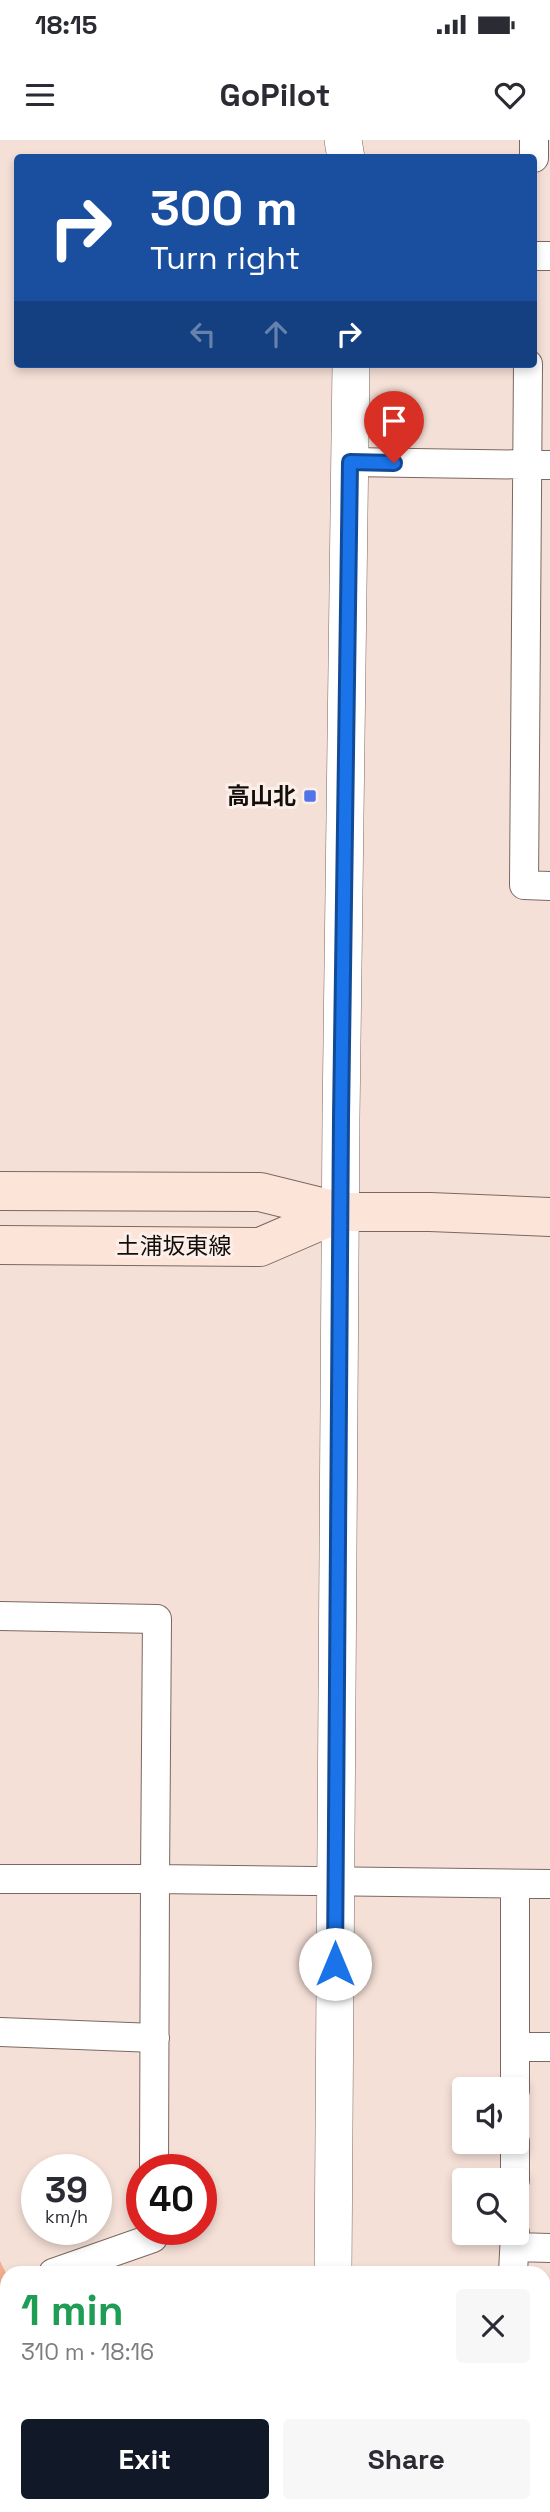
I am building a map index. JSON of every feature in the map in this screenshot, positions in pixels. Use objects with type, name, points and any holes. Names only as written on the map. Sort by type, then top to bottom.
[{"type":"main road","name":"土浦坂東線","points":[[0,1191],[260,1192],[341,1212],[430,1212],[550,1217]]},
{"type":"main road","name":"土浦坂東線","points":[[0,1245],[260,1247],[341,1212]]},
{"type":"street","points":[[332,2266],[351,368]]},
{"type":"street","points":[[528,368],[539,465],[538,659],[524,885],[550,886]]},
{"type":"street","points":[[350,462],[539,465]]},
{"type":"street","points":[[0,1616],[157,1619],[154,2154]]},
{"type":"street","points":[[0,1879],[550,1884]]},
{"type":"street","points":[[515,1884],[515,2077]]},
{"type":"street","points":[[0,2032],[155,2038]]},
{"type":"street","points":[[515,2047],[550,2047]]},
{"type":"street","points":[[73,2266],[133,2245]]},
{"type":"street","points":[[514,2251],[550,2248]]},
{"type":"place","name":"高山北","points":[[310,796]]},
{"type":"route","points":[[335,1964],[341,1118],[350,462],[394,463]]}]
